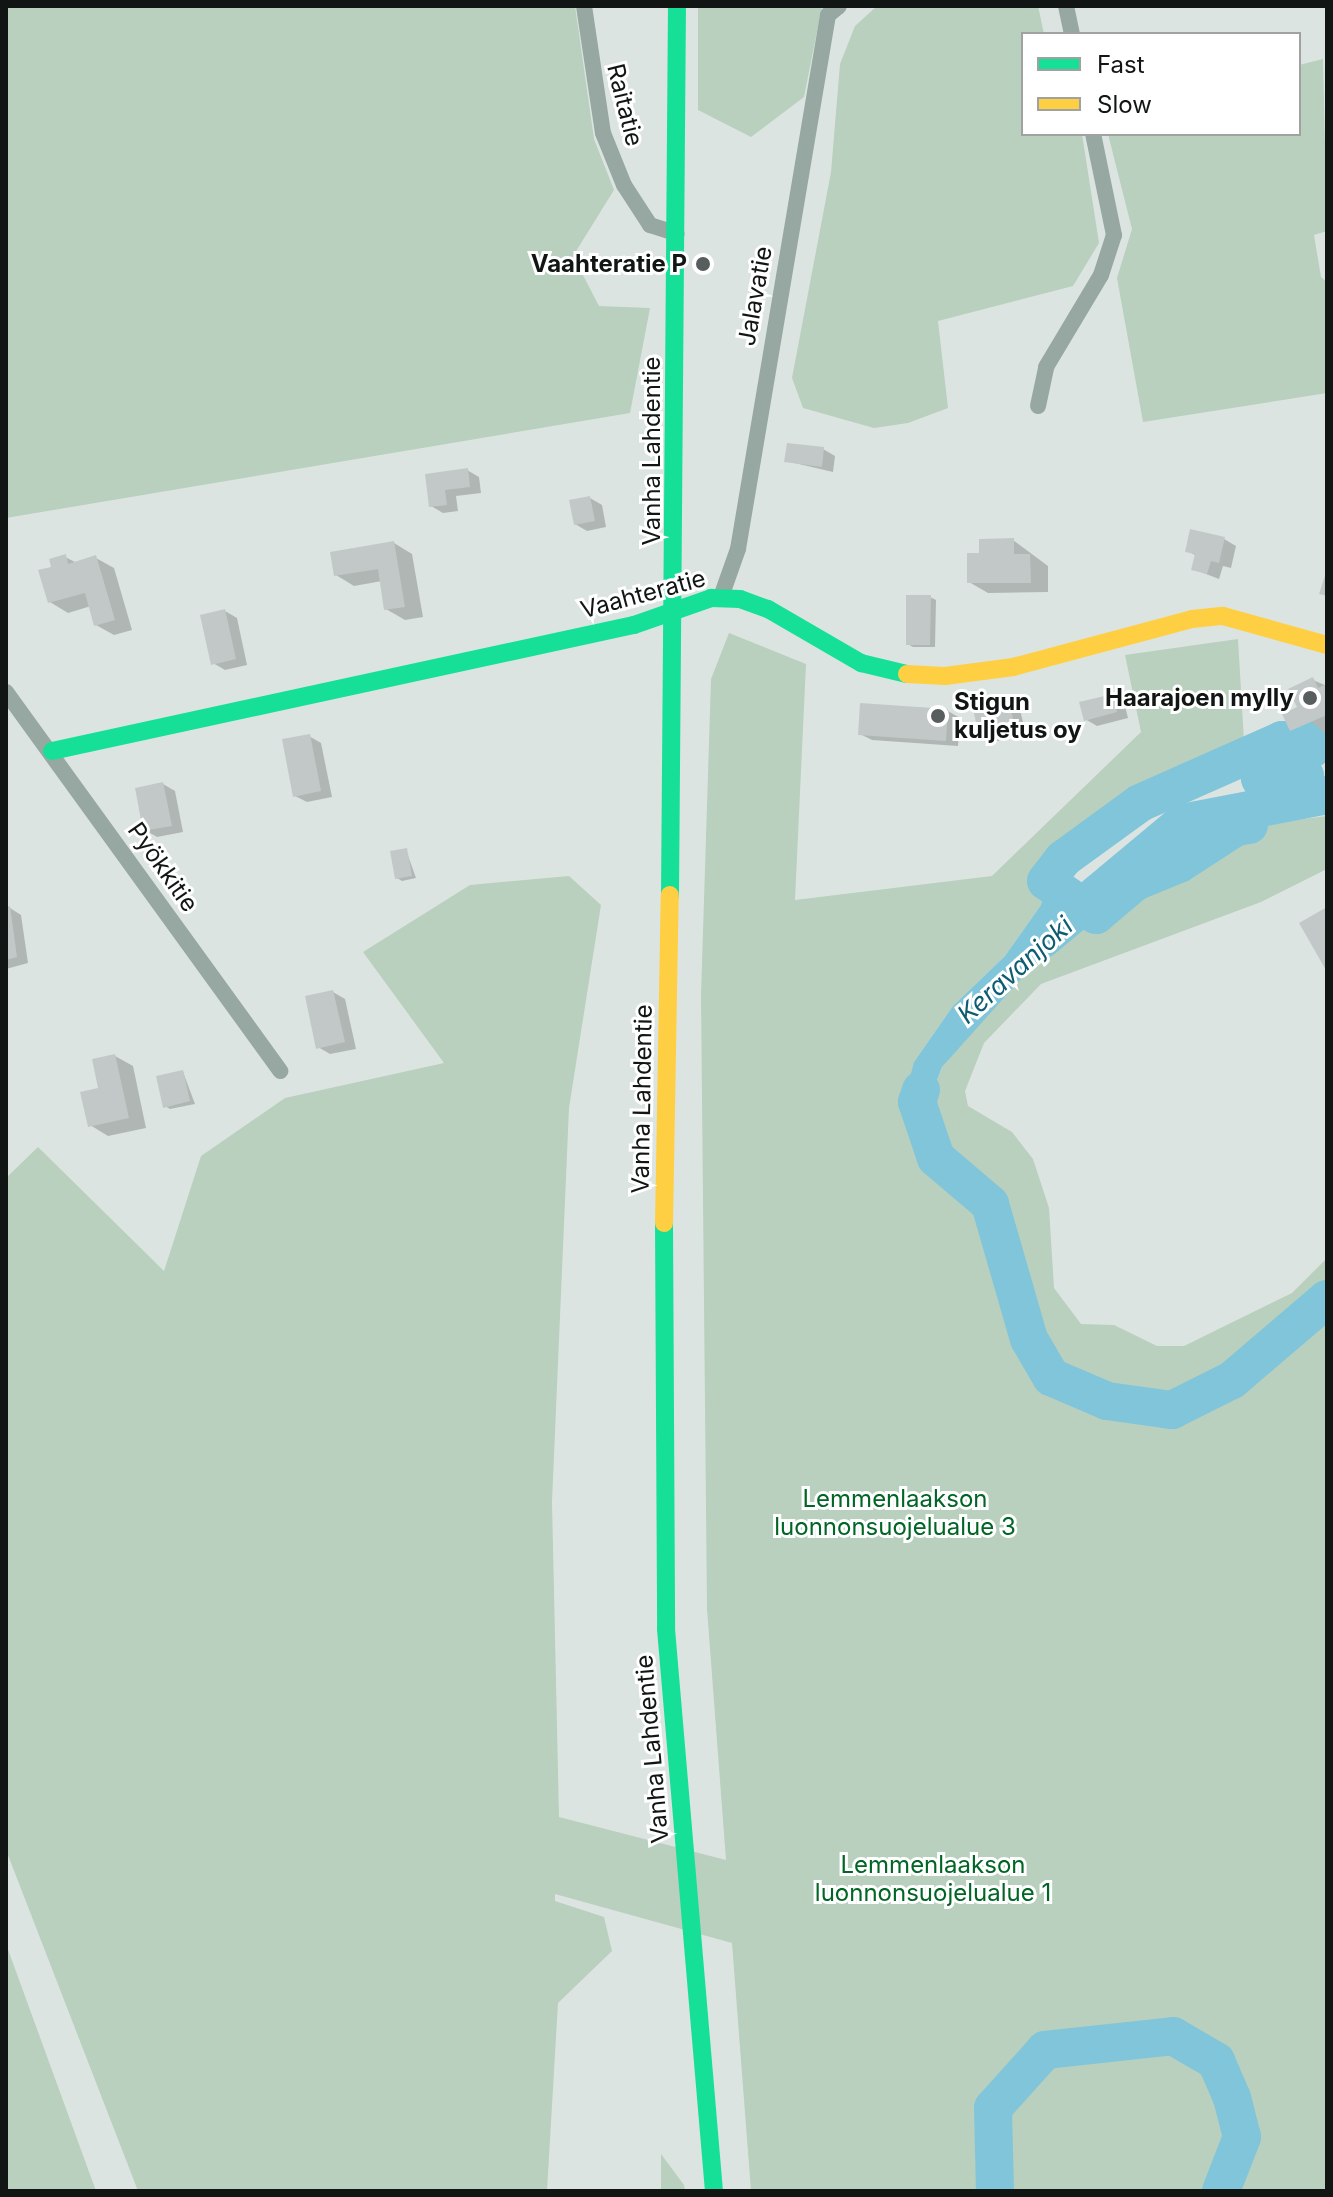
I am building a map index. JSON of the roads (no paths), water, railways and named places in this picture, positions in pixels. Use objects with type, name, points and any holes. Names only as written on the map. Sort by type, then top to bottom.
[{"type":"main road","name":"Vanha Lahdentie","points":[[677,6],[675,609],[664,1213],[666,1629],[714,2191]]},
{"type":"main road","name":"Vaahteratie","points":[[52,751],[634,625],[675,609],[721,597],[768,609],[861,663],[903,674],[945,676],[1013,667],[1192,619],[1223,616],[1327,645]]},
{"type":"street","name":"Raitatie","points":[[584,6],[603,133],[624,185],[650,225],[677,234]]},
{"type":"street","name":"Jalavatie","points":[[721,597],[738,549],[828,15],[839,6]]},
{"type":"street","points":[[1066,6],[1072,32]]},
{"type":"street","points":[[1038,406],[1046,367],[1101,275],[1114,235],[1093,136]]},
{"type":"street","name":"Pyökkitie","points":[[6,692],[52,751],[280,1071]]},
{"type":"water","points":[[1046,881],[1096,915],[1036,962],[942,1067],[930,1098],[940,1132],[920,1145],[902,1109],[914,1062],[953,1006],[1005,956],[1041,905]]},
{"type":"waterway","points":[[1309,745],[1327,736]]},
{"type":"waterway","points":[[1249,825],[1236,827],[1179,864],[1135,882],[1096,915],[1046,881],[1063,859],[1140,803],[1282,740],[1304,740],[1313,748],[1260,779],[1266,788],[1305,776]]},
{"type":"waterway","name":"Keravanjoki","points":[[1043,939],[1182,823],[1327,795]]},
{"type":"waterway","name":"Keravanjoki","points":[[921,1090],[917,1102],[936,1158],[990,1204],[1029,1339],[1051,1377],[1107,1401],[1172,1410],[1232,1380],[1327,1299]]},
{"type":"waterway","name":"Keravanjoki","points":[[995,2191],[993,2108],[1045,2050],[1173,2036],[1216,2061],[1232,2098],[1242,2137],[1221,2191]]},
{"type":"place","name":"Vaahteratie P","points":[[703,264]]},
{"type":"place","name":"Haarajoen mylly","points":[[1310,698]]},
{"type":"place","name":"Stigun kuljetus oy","points":[[938,716]]},
{"type":"park label","name":"Lemmenlaakson luonnonsuojelualue 3","points":[[895,1513]]},
{"type":"park label","name":"Lemmenlaakson luonnonsuojelualue 1","points":[[933,1879]]}]
